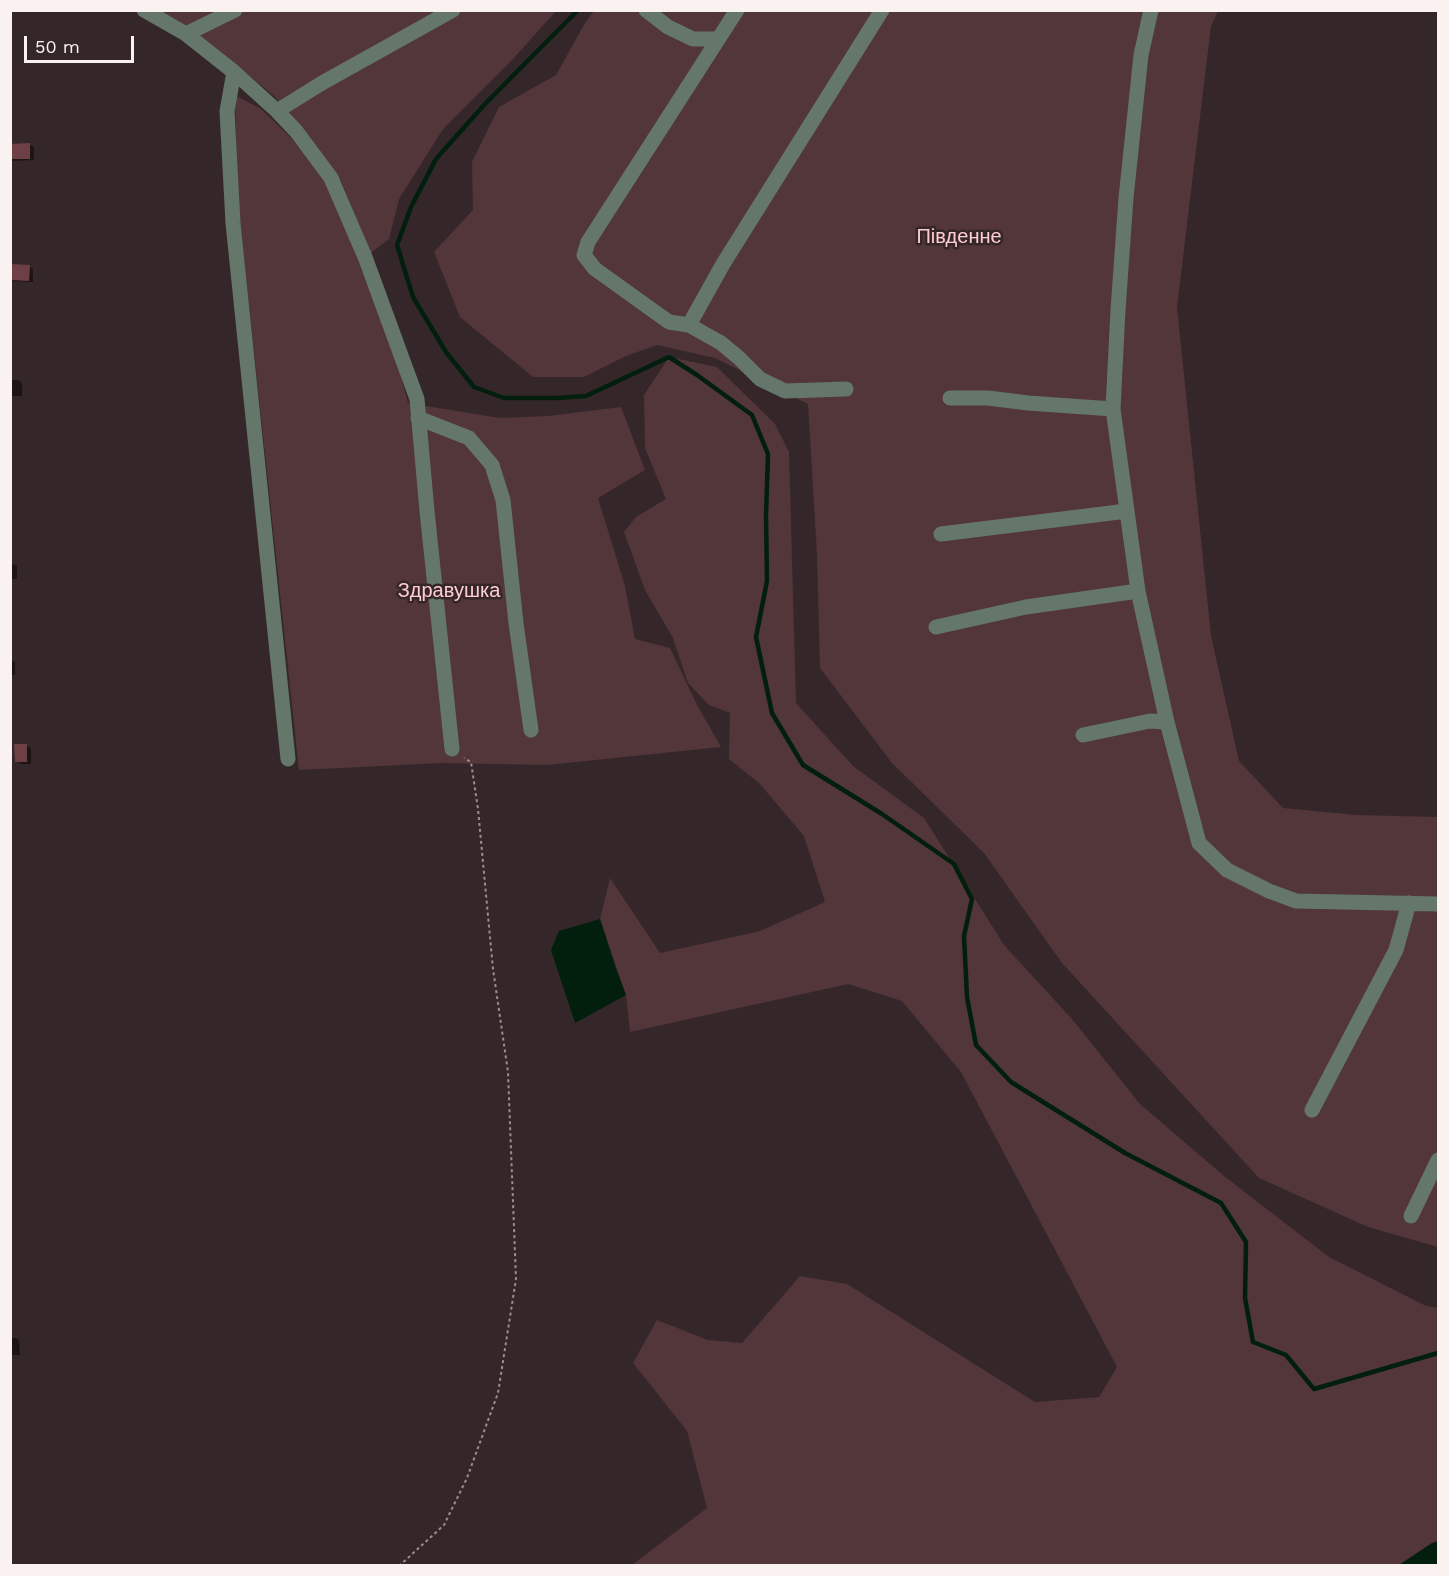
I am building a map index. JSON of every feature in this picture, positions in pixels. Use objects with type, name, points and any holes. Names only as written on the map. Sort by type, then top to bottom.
[{"type":"street","points":[[144,10],[186,34],[234,72],[296,131],[332,178],[365,257],[417,399],[452,749]]},
{"type":"street","points":[[186,34],[235,10]]},
{"type":"street","points":[[277,111],[322,83],[453,10]]},
{"type":"street","points":[[646,10],[668,27],[693,39],[718,39]]},
{"type":"street","points":[[737,10],[588,242],[584,255],[595,269],[669,322],[689,326],[721,343],[739,357],[760,379],[785,391],[846,389]]},
{"type":"street","points":[[689,326],[723,264],[882,10]]},
{"type":"street","points":[[1151,10],[1141,55],[1126,198],[1113,409],[1138,591],[1167,722],[1199,843],[1227,870],[1269,891],[1296,901],[1438,904]]},
{"type":"street","points":[[234,72],[227,111],[233,223],[288,759]]},
{"type":"street","points":[[950,398],[988,398],[1113,409]]},
{"type":"street","points":[[418,418],[469,438],[492,465],[503,500],[516,623],[531,730]]},
{"type":"street","points":[[941,534],[1126,511]]},
{"type":"street","points":[[936,627],[1026,607],[1138,591]]},
{"type":"street","points":[[1083,735],[1150,721],[1167,722]]},
{"type":"street","points":[[1312,1110],[1396,950],[1409,903]]},
{"type":"street","points":[[1411,1216],[1438,1160]]},
{"type":"path","points":[[399,1566],[444,1525],[467,1478],[498,1393],[516,1279],[508,1072],[493,969],[478,808],[471,762],[452,749]]},
{"type":"green space","points":[[156,11],[556,11],[513,59],[443,129],[399,199],[389,239],[371,253],[341,181],[305,132],[274,96],[224,55]]},
{"type":"green space","name":"Південне","points":[[594,11],[1218,11],[1211,26],[1177,307],[1211,636],[1239,761],[1283,808],[1356,815],[1438,817],[1438,1247],[1368,1227],[1259,1178],[1062,963],[984,853],[892,763],[820,668],[817,554],[808,404],[715,358],[657,345],[626,356],[584,377],[533,377],[460,317],[434,252],[473,210],[472,162],[499,107],[556,75]]},
{"type":"green space","name":"Здравушка","points":[[235,95],[261,109],[292,139],[332,190],[393,347],[408,403],[500,418],[548,416],[621,407],[645,470],[598,498],[625,586],[635,639],[670,648],[697,705],[721,747],[547,765],[442,763],[299,770],[237,193]]},
{"type":"green space","points":[[669,357],[717,367],[775,424],[789,452],[796,703],[853,766],[924,818],[1004,945],[1072,1019],[1140,1104],[1224,1176],[1329,1257],[1426,1306],[1438,1308],[1438,1541],[1394,1566],[632,1565],[707,1508],[687,1431],[633,1363],[657,1320],[708,1340],[742,1343],[800,1276],[847,1284],[1035,1402],[1099,1397],[1117,1367],[961,1072],[902,1001],[848,984],[630,1032],[626,995],[600,919],[610,878],[660,953],[760,931],[825,902],[804,836],[759,783],[729,759],[730,713],[709,705],[688,683],[673,638],[645,590],[624,532],[636,517],[666,499],[645,448],[644,395]]},
{"type":"shaded area","points":[[600,919],[626,995],[575,1023],[551,950],[559,931]]},
{"type":"shaded area","points":[[1438,1541],[1438,1565],[1399,1565],[1432,1543]]},
{"type":"building","points":[[30,143],[30,159],[10,159],[10,144]]},
{"type":"building","points":[[10,264],[30,265],[29,281],[10,280]]},
{"type":"building","points":[[14,744],[27,744],[27,762],[15,762]]},
{"type":"waterway","points":[[578,10],[484,105],[436,159],[411,207],[397,245],[413,297],[446,352],[474,387],[504,398],[586,396],[669,357],[752,415],[768,454],[767,581],[756,637],[772,713],[803,765],[882,814],[954,864],[972,899],[964,936],[967,997],[976,1045],[1011,1082],[1125,1153],[1221,1203],[1246,1242],[1245,1298],[1253,1342],[1286,1355],[1314,1389],[1438,1353]]}]
